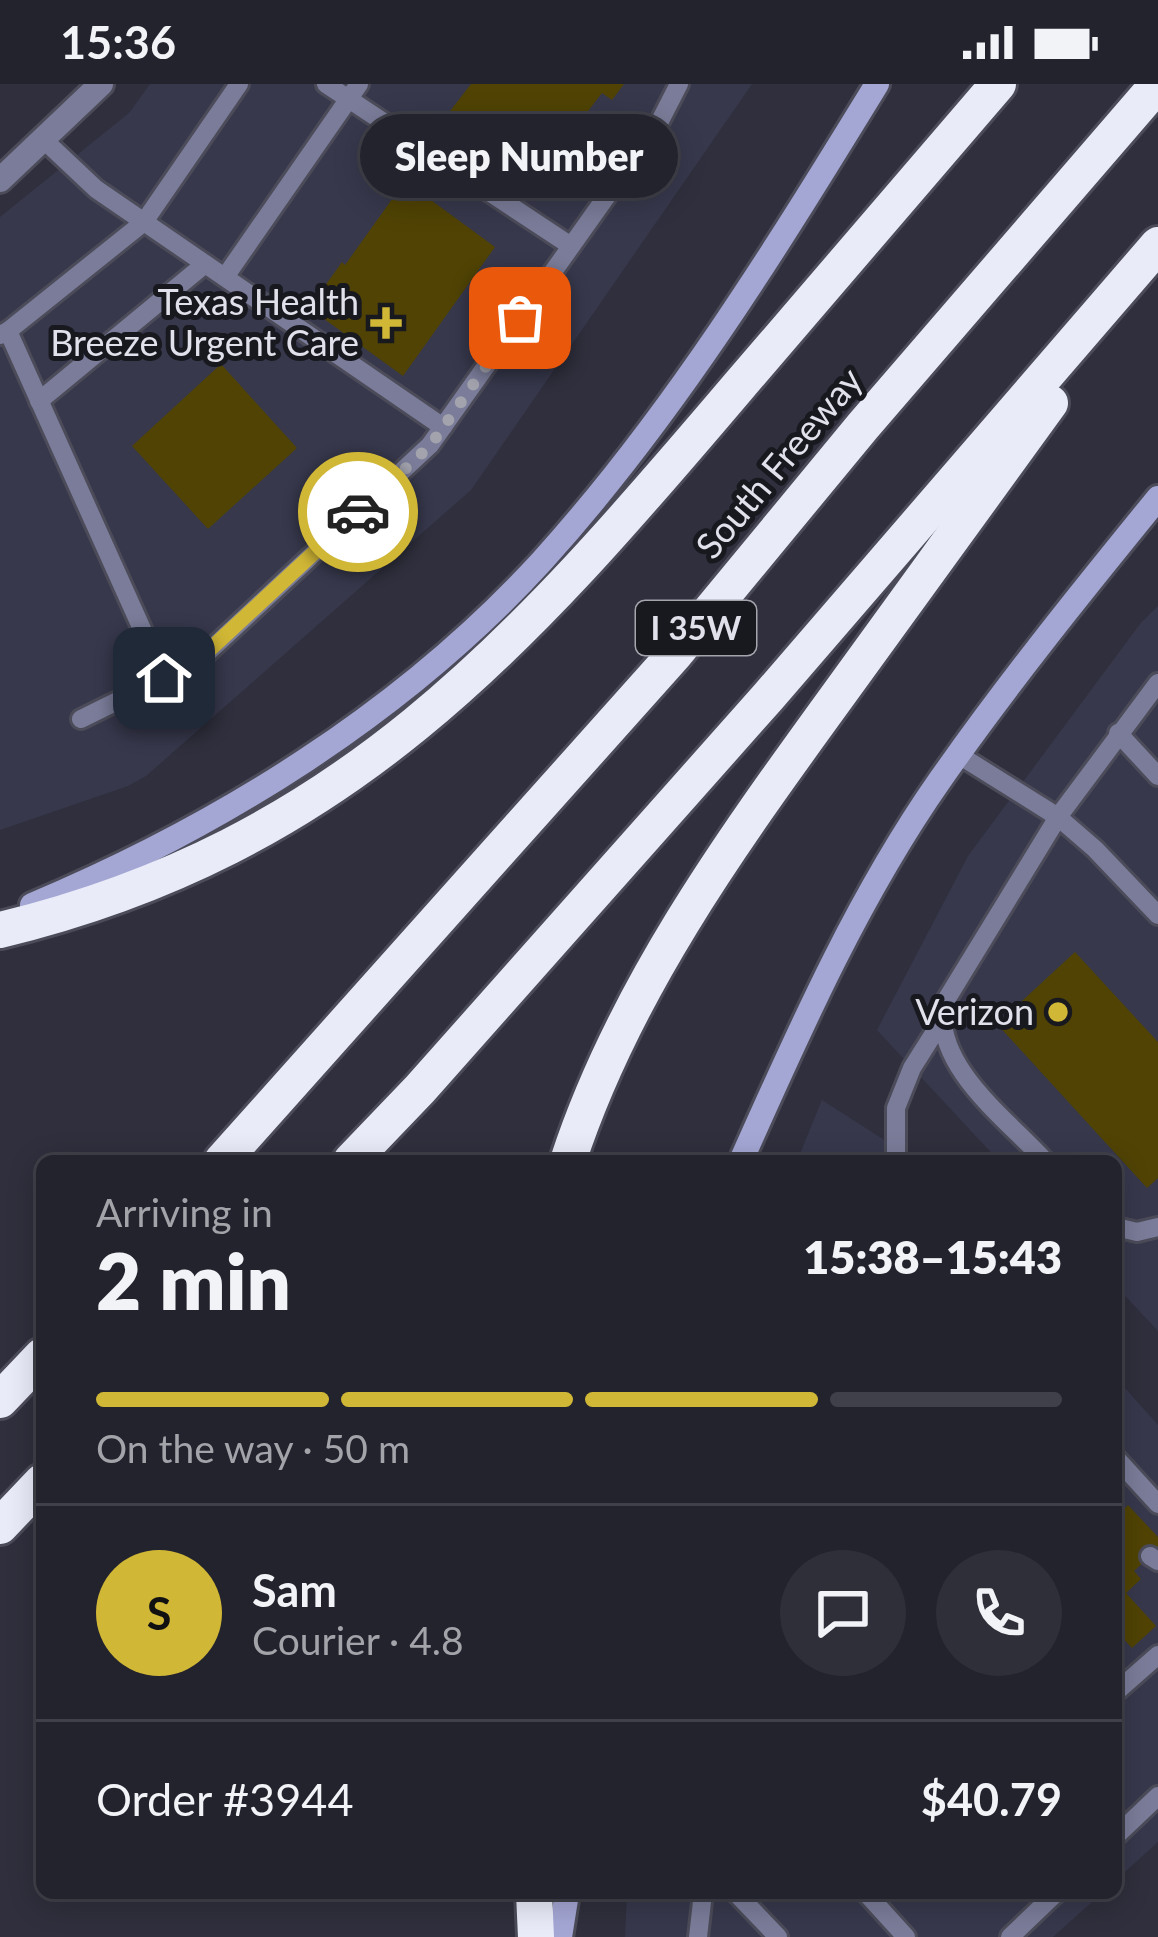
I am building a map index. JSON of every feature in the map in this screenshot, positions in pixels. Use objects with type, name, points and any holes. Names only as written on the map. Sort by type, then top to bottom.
[{"type":"highway","points":[[0,930],[139,890],[227,850],[346,779],[448,700],[535,617],[645,496],[998,84]]},
{"type":"highway","name":"South Freeway","points":[[227,1155],[674,655],[863,426],[1158,84]]},
{"type":"highway","points":[[570,1155],[586,1106],[622,1028],[757,807],[1158,249]]},
{"type":"highway","name":"I 35W","points":[[357,1155],[421,1089],[768,697],[1158,249]]},
{"type":"highway","points":[[0,1400],[36,1362]]},
{"type":"highway","points":[[0,1526],[36,1488]]},
{"type":"highway","points":[[534,1899],[536,1937]]},
{"type":"main road","points":[[0,918],[166,844],[246,797],[387,700],[457,643],[538,564],[674,398],[775,250],[877,84]]},
{"type":"main road","points":[[744,1155],[850,928],[938,783],[1066,611],[1158,498]]},
{"type":"main road","points":[[560,1937],[566,1899]]},
{"type":"street","points":[[0,180],[101,84]]},
{"type":"lane","points":[[164,678],[4,333],[144,222],[239,84]]},
{"type":"lane","points":[[326,84],[354,92],[571,245]]},
{"type":"lane","points":[[81,719],[206,653],[430,446],[660,121],[679,84]]},
{"type":"lane","points":[[225,278],[354,92]]},
{"type":"lane","points":[[44,140],[96,189],[443,427]]},
{"type":"lane","points":[[39,401],[205,264]]},
{"type":"lane","points":[[1039,1155],[958,1067],[947,1047],[941,1022],[943,1005],[1058,818],[1158,683]]},
{"type":"lane","points":[[1118,733],[1158,776]]},
{"type":"lane","points":[[959,755],[1058,818],[1158,915]]},
{"type":"lane","points":[[896,1155],[896,1108],[912,1068],[941,1022]]},
{"type":"lane","points":[[1122,1228],[1137,1232],[1158,1226]]},
{"type":"lane","points":[[1122,1466],[1158,1504]]},
{"type":"lane","points":[[1122,1687],[1158,1654]]},
{"type":"lane","points":[[1122,1830],[1158,1796]]},
{"type":"lane","points":[[698,1937],[703,1899]]},
{"type":"lane","points":[[742,1899],[778,1937]]},
{"type":"lane","points":[[876,1899],[906,1937]]},
{"type":"lane","points":[[1010,1937],[1050,1899]]},
{"type":"shaded area","points":[[150,84],[752,84],[471,490],[146,776],[0,830],[0,217],[129,113]]},
{"type":"shaded area","points":[[1158,606],[1158,1331],[1122,1292],[1122,1155],[993,1155],[877,1030],[968,856]]},
{"type":"shaded area","points":[[822,1100],[908,1155],[799,1155]]},
{"type":"shaded area","points":[[1122,1385],[1158,1425],[1158,1842],[1122,1875]]},
{"type":"shaded area","points":[[627,1899],[1095,1899],[1053,1937],[625,1937]]},
{"type":"building","points":[[471,84],[624,84],[612,100],[602,93],[527,190],[440,124]]},
{"type":"building","points":[[405,181],[495,247],[403,376],[309,308]]},
{"type":"building","points":[[221,364],[297,448],[208,529],[132,446]]},
{"type":"building","points":[[1075,952],[1158,1042],[1158,1178],[1147,1188],[1122,1155],[1117,1155],[997,1024]]},
{"type":"building","points":[[1128,1505],[1158,1537],[1158,1549],[1134,1571],[1141,1579],[1126,1593],[1156,1626],[1132,1648],[1122,1637],[1122,1511]]},
{"type":"way so far","points":[[358,512],[430,446],[520,318]]},
{"type":"place","name":"Sleep Number","points":[[520,318]]},
{"type":"place","name":"Texas Health Breeze Urgent Care","points":[[386,323]]},
{"type":"place","name":"Verizon","points":[[1058,1012]]},
{"type":"route","points":[[164,678],[206,653],[358,512]]}]
